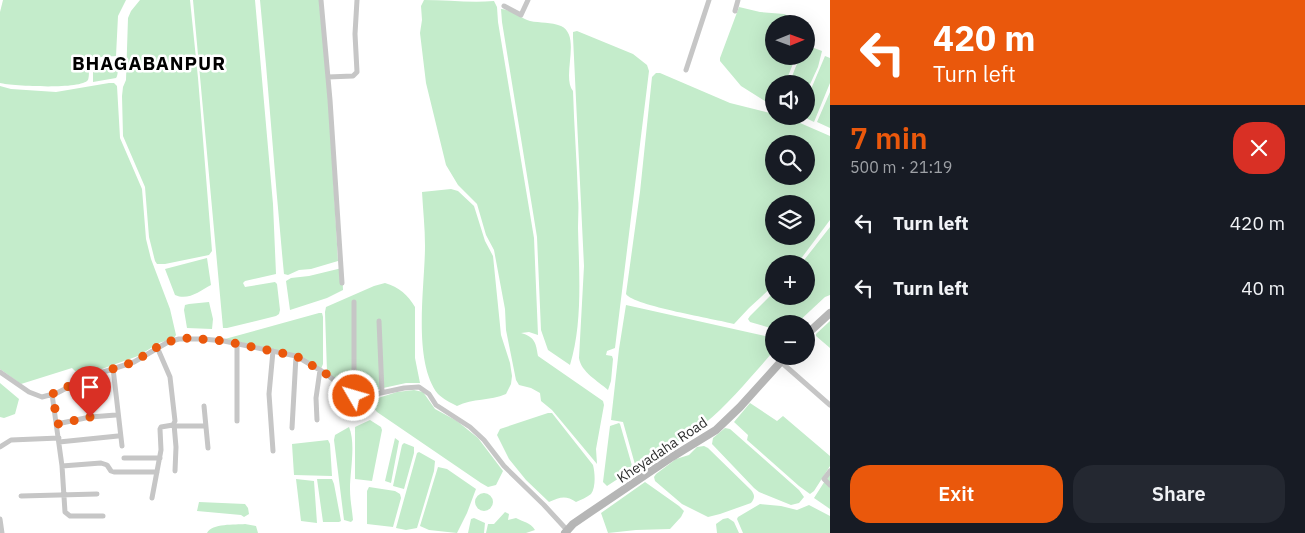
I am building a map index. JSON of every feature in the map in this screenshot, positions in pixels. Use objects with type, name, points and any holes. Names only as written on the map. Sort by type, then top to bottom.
[{"type":"main road","points":[[815,327],[830,313]]},
{"type":"main road","name":"Kheyadaha Road","points":[[564,528],[716,430],[778,365]]},
{"type":"street","points":[[321,0],[342,283]]},
{"type":"street","points":[[328,77],[353,76],[357,72],[354,26],[357,0]]},
{"type":"street","points":[[504,6],[521,14],[528,0]]},
{"type":"street","points":[[686,70],[709,0]]},
{"type":"street","points":[[734,11],[738,0]]},
{"type":"street","points":[[354,302],[354,396]]},
{"type":"street","points":[[379,321],[382,392]]},
{"type":"street","points":[[0,372],[42,397],[88,377],[134,362],[157,347],[174,340],[188,338],[215,339],[296,356],[320,370],[354,396],[362,397],[415,387],[424,390],[436,405],[470,427],[484,440],[504,466],[564,528]]},
{"type":"street","points":[[237,344],[237,421]]},
{"type":"street","points":[[157,347],[170,377],[176,447],[175,471]]},
{"type":"street","points":[[272,351],[269,394],[273,451]]},
{"type":"street","points":[[292,428],[296,356]]},
{"type":"street","points":[[790,365],[830,405]]},
{"type":"street","points":[[113,368],[122,446]]},
{"type":"street","points":[[317,420],[316,398],[320,370]]},
{"type":"street","points":[[52,394],[58,424],[64,509],[66,514],[103,516]]},
{"type":"street","points":[[204,406],[208,448]]},
{"type":"street","points":[[58,424],[90,417],[116,415]]},
{"type":"street","points":[[152,498],[160,458],[161,426],[206,426]]},
{"type":"street","points":[[0,447],[11,440],[19,439],[59,440],[118,436]]},
{"type":"street","points":[[124,458],[160,458]]},
{"type":"street","points":[[62,466],[101,463],[108,465],[111,471],[114,472],[157,472]]},
{"type":"street","points":[[830,471],[824,479],[830,485]]},
{"type":"street","points":[[21,496],[97,494]]},
{"type":"street","points":[[0,519],[2,533]]},
{"type":"shaded area","points":[[3,0],[126,0],[118,16],[116,56],[98,58],[92,61],[88,80],[83,83],[46,86],[0,83],[0,12]]},
{"type":"shaded area","points":[[140,0],[190,0],[198,78],[212,251],[209,255],[165,264],[157,264],[155,261],[149,237],[145,187],[123,136],[122,96],[126,80],[128,18]]},
{"type":"shaded area","points":[[193,0],[255,0],[273,204],[276,274],[243,283],[245,287],[275,282],[277,284],[280,310],[276,316],[227,328],[223,328]]},
{"type":"shaded area","points":[[260,0],[319,0],[328,88],[338,261],[311,269],[299,270],[288,275],[284,274]]},
{"type":"shaded area","points":[[424,0],[494,1],[497,7],[534,238],[538,335],[529,332],[521,333],[529,336],[534,341],[538,356],[603,401],[604,405],[596,449],[597,464],[552,410],[541,401],[540,393],[519,385],[516,380],[506,330],[505,309],[494,250],[486,235],[477,204],[458,185],[446,165],[426,83],[420,33],[422,20],[421,6]]},
{"type":"shaded area","points":[[739,7],[786,15],[765,15],[765,65],[792,65],[789,75],[765,75],[765,101],[741,86],[720,61]]},
{"type":"shaded area","points":[[501,9],[530,21],[561,26],[567,31],[570,38],[569,76],[573,91],[578,206],[579,315],[570,365],[548,350],[541,330],[537,237]]},
{"type":"shaded area","points":[[577,31],[633,54],[647,65],[649,71],[615,348],[607,351],[606,355],[612,356],[613,359],[611,381],[608,390],[586,372],[579,358],[584,266],[573,37],[573,32]]},
{"type":"shaded area","points":[[815,48],[822,51],[814,75],[793,75],[796,65],[815,65]]},
{"type":"shaded area","points":[[825,56],[830,58],[830,83],[815,120],[815,80]]},
{"type":"shaded area","points":[[117,61],[118,70],[116,78],[93,82],[93,64],[95,62]]},
{"type":"shaded area","points":[[656,73],[660,73],[730,103],[765,112],[765,125],[805,125],[830,136],[830,220],[815,240],[815,195],[765,195],[765,245],[811,245],[804,255],[765,255],[765,293],[734,324],[644,303],[632,299],[626,294],[640,192],[652,77]]},
{"type":"shaded area","points":[[114,83],[117,86],[120,138],[142,189],[146,239],[151,259],[170,309],[176,335],[174,338],[159,343],[138,356],[85,375],[80,376],[72,368],[21,384],[0,369],[0,86],[11,89],[56,92]]},
{"type":"shaded area","points":[[830,92],[830,128],[817,122]]},
{"type":"shaded area","points":[[451,189],[458,191],[474,206],[485,241],[493,256],[501,335],[512,376],[511,384],[506,394],[457,406],[438,394],[430,380],[422,343],[425,246],[422,192]]},
{"type":"shaded area","points":[[830,227],[830,295],[825,297],[806,315],[765,315],[765,326],[750,322],[748,319],[750,316],[765,301],[765,305],[815,305],[815,255],[808,255]]},
{"type":"shaded area","points":[[207,258],[211,285],[189,296],[180,297],[175,295],[165,269]]},
{"type":"shaded area","points":[[342,268],[343,290],[327,298],[290,310],[286,281],[291,278],[309,276]]},
{"type":"shaded area","points":[[385,283],[403,292],[415,307],[415,358],[420,383],[406,383],[356,394],[328,375],[326,307]]},
{"type":"shaded area","points":[[209,302],[213,319],[212,329],[187,328],[185,305]]},
{"type":"shaded area","points":[[626,305],[765,336],[765,361],[732,398],[704,424],[636,468],[623,422],[611,420]]},
{"type":"shaded area","points":[[322,313],[323,317],[323,364],[321,369],[287,353],[225,339]]},
{"type":"shaded area","points":[[830,321],[830,348],[816,334]]},
{"type":"shaded area","points":[[0,383],[19,399],[15,414],[4,418],[0,417]]},
{"type":"shaded area","points":[[414,390],[423,392],[435,409],[457,421],[478,438],[503,471],[496,485],[488,487],[481,483],[377,412],[372,406],[372,400],[397,392]]},
{"type":"shaded area","points":[[750,403],[777,421],[783,416],[830,456],[830,466],[814,491],[810,494],[747,440],[748,435],[734,422]]},
{"type":"shaded area","points":[[552,413],[593,465],[595,480],[593,491],[576,502],[569,498],[563,498],[549,502],[526,480],[509,459],[497,435],[500,429]]},
{"type":"shaded area","points":[[370,420],[381,427],[382,430],[372,481],[355,479],[355,427]]},
{"type":"shaded area","points":[[619,423],[633,469],[607,486],[603,482],[610,426]]},
{"type":"shaded area","points":[[349,427],[352,441],[350,489],[353,520],[351,522],[344,520],[334,440],[335,435]]},
{"type":"shaded area","points":[[725,428],[730,429],[799,490],[804,497],[799,503],[791,505],[759,492],[754,488],[712,444],[713,438]]},
{"type":"shaded area","points":[[395,438],[399,441],[391,483],[385,481]]},
{"type":"shaded area","points":[[328,440],[330,444],[332,476],[294,475],[292,444]]},
{"type":"shaded area","points":[[404,443],[414,447],[414,453],[404,489],[393,486]]},
{"type":"shaded area","points":[[704,446],[751,490],[754,496],[751,503],[708,517],[682,504],[655,481],[654,477],[656,474],[676,459],[689,455],[697,447]]},
{"type":"shaded area","points":[[419,452],[435,461],[434,471],[417,528],[406,530],[396,528],[417,453]]},
{"type":"shaded area","points":[[438,467],[447,469],[476,489],[457,533],[429,530],[420,526]]},
{"type":"shaded area","points":[[830,473],[830,509],[814,498]]},
{"type":"shaded area","points":[[296,479],[314,481],[317,523],[301,521]]},
{"type":"shaded area","points":[[317,479],[332,479],[341,521],[323,522]]},
{"type":"shaded area","points":[[645,482],[679,506],[684,511],[681,517],[670,529],[608,533],[601,513]]},
{"type":"shaded area","points":[[369,487],[395,491],[400,494],[401,498],[393,527],[367,524],[367,491]]},
{"type":"shaded area","points":[[484,493],[490,496],[493,502],[490,508],[484,511],[478,508],[475,502],[478,496]]},
{"type":"shaded area","points":[[199,502],[245,504],[249,514],[244,517],[241,515],[197,511]]},
{"type":"shaded area","points":[[760,504],[797,510],[809,505],[830,516],[830,533],[743,533],[737,519],[738,517]]},
{"type":"shaded area","points":[[505,512],[509,514],[508,520],[516,518],[529,524],[535,530],[526,533],[486,533],[488,524],[494,524]]},
{"type":"shaded area","points":[[474,518],[485,523],[484,533],[468,533],[471,519]]},
{"type":"shaded area","points":[[728,518],[734,522],[739,533],[717,533],[716,524]]},
{"type":"shaded area","points":[[245,524],[256,526],[258,533],[207,533],[219,526]]},
{"type":"district","name":"BHAGABANPUR","points":[[149,63]]},
{"type":"route","points":[[90,417],[58,424],[52,394],[88,377],[139,360],[162,344],[179,339],[215,339],[296,356],[325,373],[354,396]]}]
